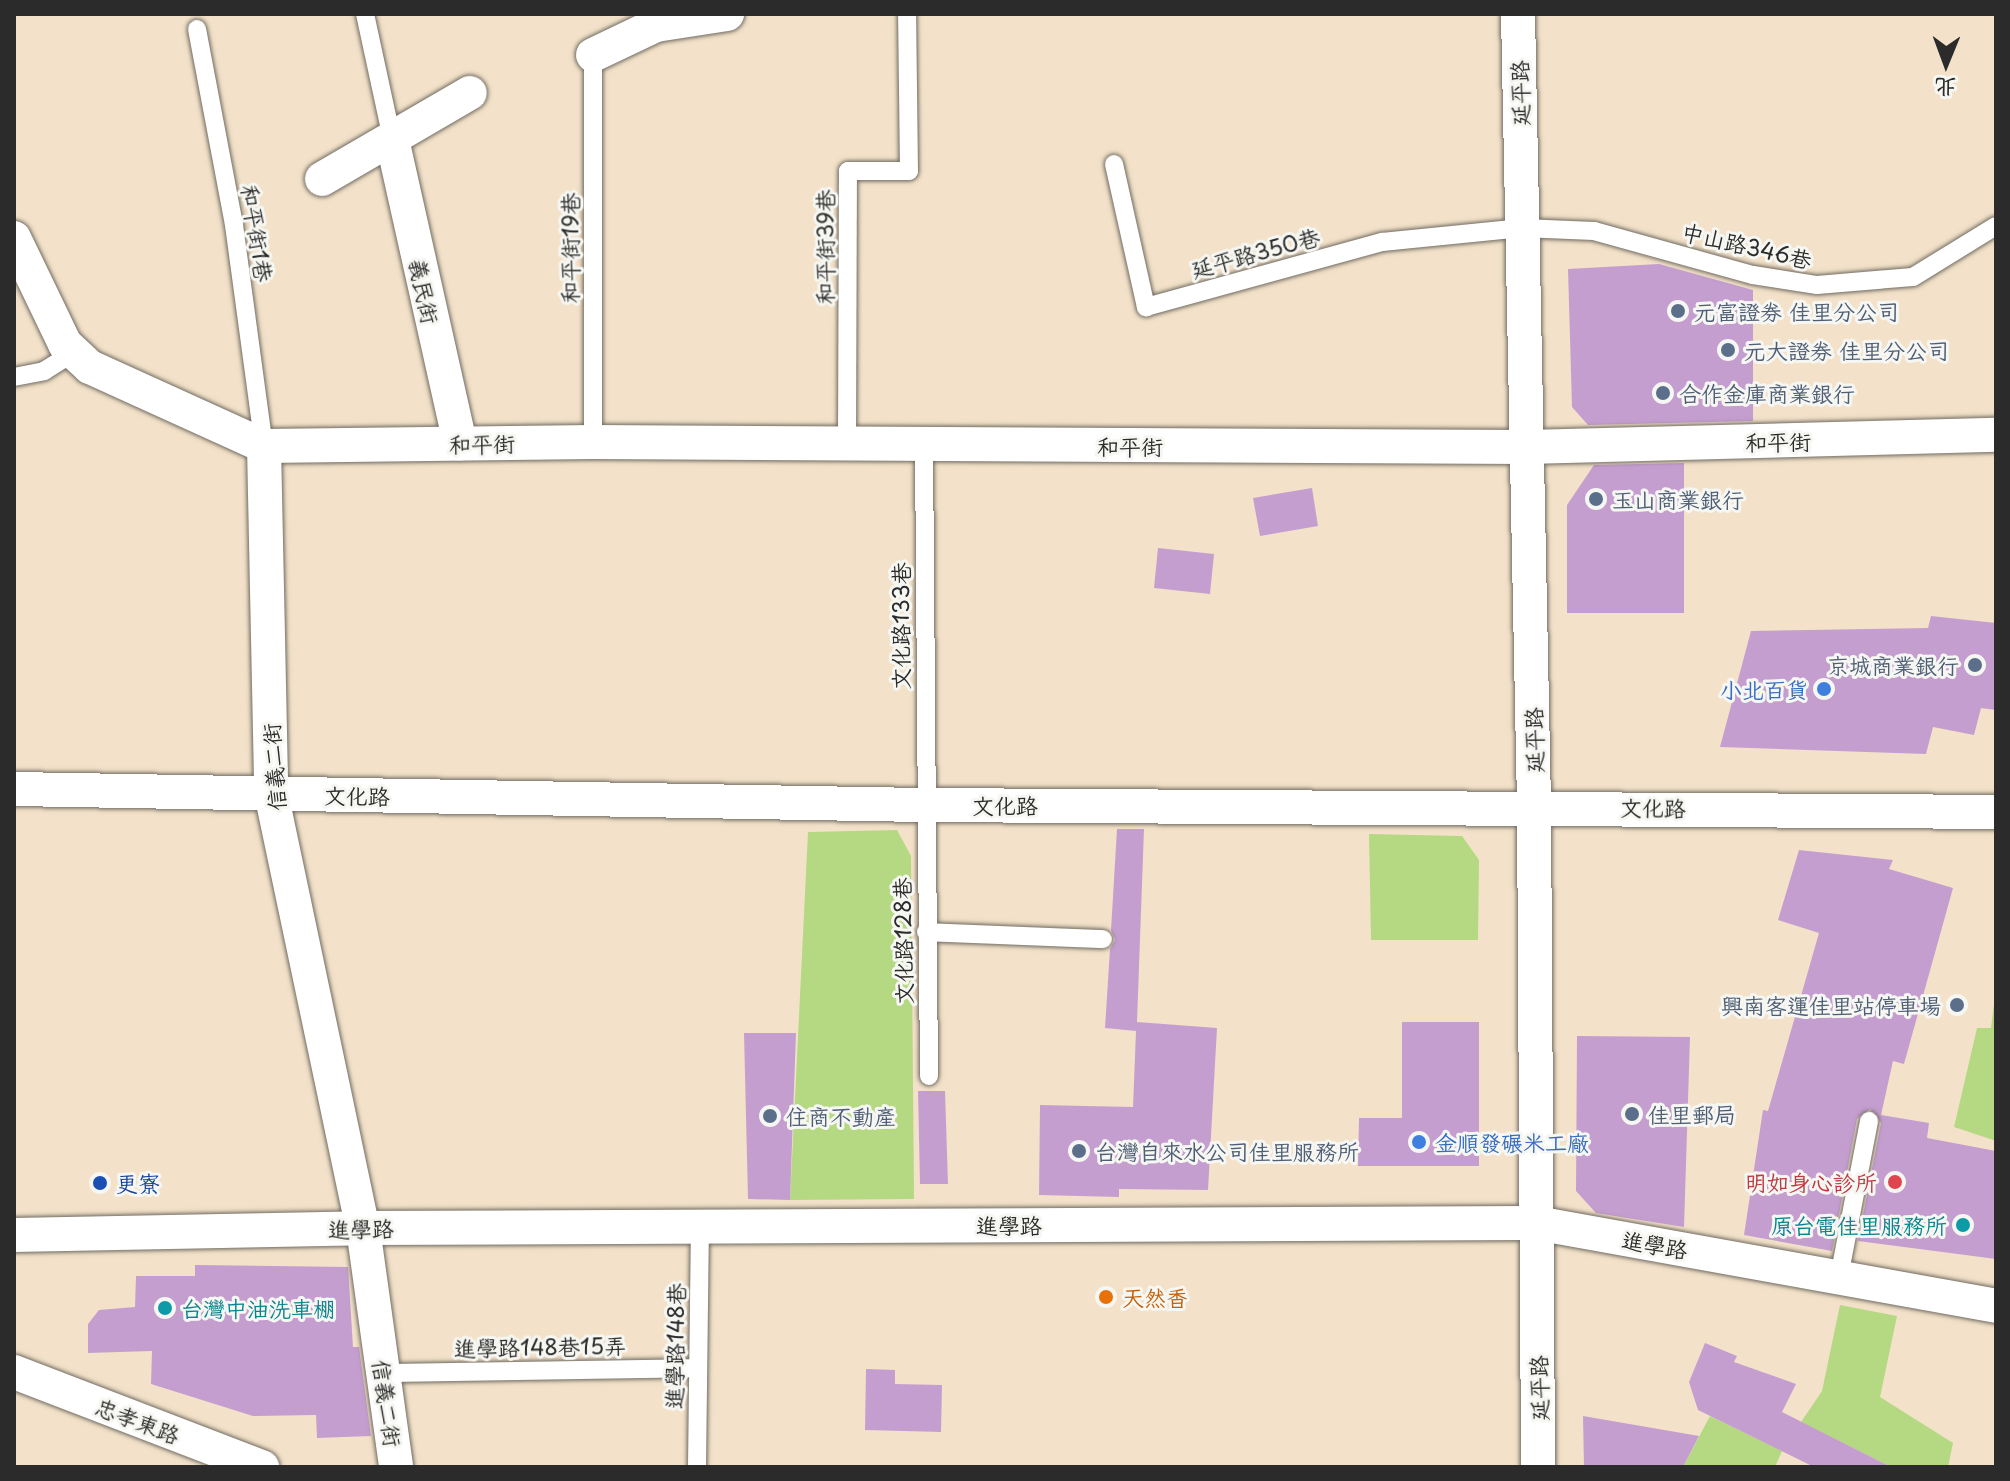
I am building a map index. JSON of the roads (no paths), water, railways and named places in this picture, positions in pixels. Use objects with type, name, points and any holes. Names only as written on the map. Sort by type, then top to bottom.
[{"type":"street","points":[[593,55],[656,25],[727,14]]},
{"type":"street","name":"延平路","points":[[1518,14],[1534,805],[1538,1467]]},
{"type":"street","points":[[322,179],[470,93]]},
{"type":"street","name":"義民街","points":[[392,139],[460,443]]},
{"type":"street","points":[[14,238],[59,332],[90,367],[264,446]]},
{"type":"street","name":"和平街","points":[[264,446],[593,442],[1527,447],[1996,435]]},
{"type":"street","name":"信義二街","points":[[264,446],[271,793],[363,1228],[396,1467]]},
{"type":"street","name":"文化路","points":[[14,789],[924,805],[1534,805],[1996,812]]},
{"type":"street","name":"進學路","points":[[14,1235],[363,1228],[1536,1223],[1996,1306]]},
{"type":"street","name":"忠孝東路","points":[[14,1372],[262,1467]]},
{"type":"lane","points":[[365,14],[392,139]]},
{"type":"lane","name":"和平街39巷","points":[[847,444],[848,171],[909,171],[907,14]]},
{"type":"lane","name":"和平街1巷","points":[[197,29],[234,225],[264,446]]},
{"type":"lane","name":"和平街19巷","points":[[593,55],[593,442]]},
{"type":"lane","name":"延平路350巷","points":[[1114,164],[1146,307],[1382,242],[1522,228]]},
{"type":"lane","name":"中山路346巷","points":[[1522,228],[1594,231],[1753,275],[1817,285],[1913,277],[1996,226]]},
{"type":"lane","points":[[14,377],[44,371],[74,352]]},
{"type":"lane","name":"文化路133巷","points":[[924,446],[924,805]]},
{"type":"lane","name":"文化路128巷","points":[[924,805],[929,1076]]},
{"type":"lane","points":[[926,932],[1103,939]]},
{"type":"lane","points":[[1839,1277],[1869,1121]]},
{"type":"lane","name":"進學路148巷","points":[[697,1467],[700,1226]]},
{"type":"lane","name":"進學路148巷15弄","points":[[383,1373],[698,1368]]},
{"type":"place","name":"元富證券 佳里分公司","points":[[1678,311]]},
{"type":"place","name":"元大證券 佳里分公司","points":[[1728,350]]},
{"type":"place","name":"合作金庫商業銀行","points":[[1663,393]]},
{"type":"place","name":"玉山商業銀行","points":[[1596,499]]},
{"type":"place","name":"京城商業銀行","points":[[1975,665]]},
{"type":"place","name":"小北百貨","points":[[1824,689]]},
{"type":"place","name":"興南客運佳里站停車場","points":[[1957,1005]]},
{"type":"place","name":"佳里郵局","points":[[1632,1114]]},
{"type":"place","name":"住商不動產","points":[[770,1116]]},
{"type":"place","name":"金順發碾米工廠","points":[[1419,1142]]},
{"type":"place","name":"台灣自來水公司佳里服務所","points":[[1079,1151]]},
{"type":"place","name":"明如身心診所","points":[[1895,1182]]},
{"type":"place","name":"更寮","points":[[100,1183]]},
{"type":"place","name":"原台電佳里服務所","points":[[1963,1225]]},
{"type":"place","name":"天然香","points":[[1106,1297]]},
{"type":"place","name":"台灣中油洗車棚","points":[[165,1308]]}]
